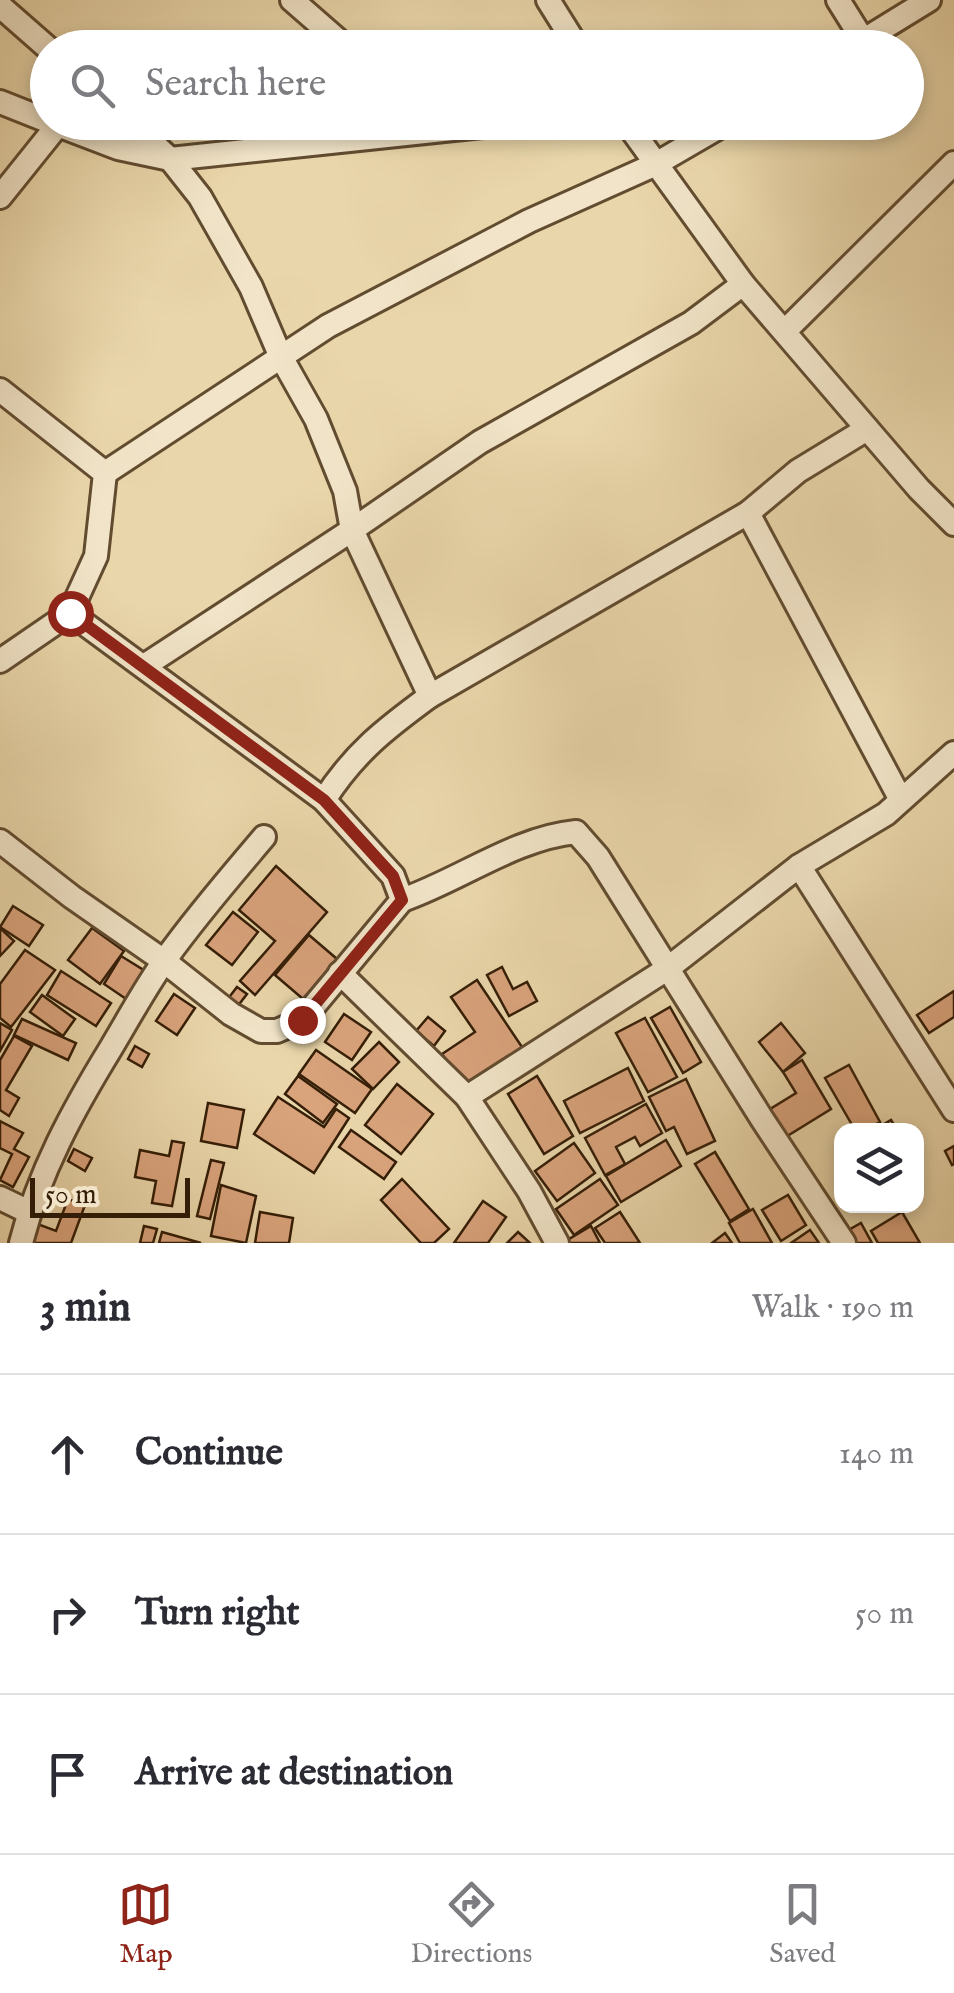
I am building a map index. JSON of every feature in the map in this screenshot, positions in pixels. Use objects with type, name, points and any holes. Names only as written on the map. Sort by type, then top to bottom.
[{"type":"street","points":[[292,0],[326,30]]},
{"type":"street","points":[[548,0],[567,30]]},
{"type":"street","points":[[838,0],[851,30]]},
{"type":"street","points":[[880,30],[928,0]]},
{"type":"street","points":[[0,6],[30,32]]},
{"type":"street","points":[[0,102],[30,114]]},
{"type":"street","points":[[0,198],[40,140]]},
{"type":"street","points":[[97,140],[170,158],[326,140]]},
{"type":"street","points":[[150,140],[170,158],[200,197],[252,287],[280,354],[316,419],[345,491],[352,530],[430,696]]},
{"type":"street","points":[[638,140],[743,284],[954,524]]},
{"type":"street","points":[[105,474],[231,392],[280,354],[345,316],[512,230],[654,165],[697,140]]},
{"type":"street","points":[[784,331],[954,163]]},
{"type":"street","points":[[144,666],[480,442],[692,323],[743,284]]},
{"type":"street","points":[[0,390],[105,474]]},
{"type":"street","points":[[324,800],[344,768],[375,736],[430,696],[748,513],[798,471],[867,428]]},
{"type":"street","points":[[0,661],[70,613],[96,556],[105,474]]},
{"type":"street","points":[[748,513],[901,800]]},
{"type":"street","points":[[70,613],[324,800],[393,876],[402,900]]},
{"type":"street","points":[[467,1096],[668,969],[800,866],[886,814],[952,760]]},
{"type":"street","points":[[0,841],[231,1014],[261,1031],[277,1030],[302,1020],[402,900],[442,886],[549,835],[576,832],[598,857],[844,1243]]},
{"type":"street","points":[[21,1243],[29,1212],[70,1117],[164,961],[264,838]]},
{"type":"street","points":[[800,866],[954,1110]]},
{"type":"street","points":[[340,972],[467,1096],[530,1190],[558,1243]]},
{"type":"street","points":[[0,1198],[29,1212]]},
{"type":"building","points":[[276,866],[327,912],[255,995],[240,981],[275,941],[239,910]]},
{"type":"building","points":[[13,906],[43,925],[29,946],[0,927]]},
{"type":"building","points":[[233,912],[258,932],[232,965],[206,945]]},
{"type":"building","points":[[0,928],[14,941],[0,956]]},
{"type":"building","points":[[92,928],[124,951],[100,984],[68,960]]},
{"type":"building","points":[[309,935],[337,959],[303,999],[275,975]]},
{"type":"building","points":[[25,950],[55,970],[11,1027],[0,1018],[0,984]]},
{"type":"building","points":[[121,956],[150,974],[132,1003],[104,984]]},
{"type":"building","points":[[502,967],[513,989],[527,982],[537,1001],[509,1016],[487,975]]},
{"type":"building","points":[[61,971],[111,1003],[96,1026],[47,995]]},
{"type":"building","points":[[477,980],[524,1050],[466,1089],[442,1054],[475,1032],[451,997]]},
{"type":"building","points":[[237,987],[247,994],[237,1007],[227,1000]]},
{"type":"building","points":[[954,991],[954,1017],[929,1033],[917,1015]]},
{"type":"building","points":[[174,994],[195,1008],[177,1035],[156,1021]]},
{"type":"building","points":[[42,995],[75,1019],[63,1036],[30,1012]]},
{"type":"building","points":[[670,1007],[701,1062],[683,1073],[651,1018]]},
{"type":"building","points":[[344,1014],[371,1032],[352,1060],[325,1042]]},
{"type":"building","points":[[428,1017],[445,1031],[434,1046],[416,1031]]},
{"type":"building","points":[[645,1018],[677,1077],[648,1092],[616,1033]]},
{"type":"building","points":[[22,1019],[76,1043],[68,1060],[14,1035]]},
{"type":"building","points":[[0,1023],[12,1030],[0,1051]]},
{"type":"building","points":[[781,1023],[805,1053],[783,1072],[759,1042]]},
{"type":"building","points":[[14,1036],[32,1046],[6,1090],[19,1098],[9,1116],[0,1110],[0,1060]]},
{"type":"building","points":[[379,1042],[399,1062],[373,1089],[352,1069]]},
{"type":"building","points":[[135,1046],[149,1054],[142,1067],[128,1059]]},
{"type":"building","points":[[316,1050],[372,1089],[355,1113],[299,1074]]},
{"type":"building","points":[[802,1060],[831,1109],[784,1138],[767,1111],[796,1093],[783,1072]]},
{"type":"building","points":[[849,1065],[880,1122],[851,1123],[825,1078]]},
{"type":"building","points":[[628,1068],[644,1101],[580,1133],[564,1101]]},
{"type":"building","points":[[298,1076],[337,1104],[323,1123],[285,1094]]},
{"type":"building","points":[[537,1076],[573,1136],[544,1154],[508,1094]]},
{"type":"building","points":[[686,1079],[715,1141],[687,1154],[674,1127],[666,1131],[649,1097]]},
{"type":"building","points":[[397,1084],[433,1114],[401,1154],[365,1125]]},
{"type":"building","points":[[278,1097],[324,1127],[336,1109],[349,1118],[314,1173],[254,1134]]},
{"type":"building","points":[[208,1103],[244,1110],[237,1148],[201,1141]]},
{"type":"building","points":[[646,1104],[662,1133],[640,1146],[635,1137],[616,1147],[625,1164],[605,1175],[585,1138]]},
{"type":"building","points":[[0,1121],[23,1133],[14,1149],[29,1157],[13,1187],[0,1180],[12,1154],[0,1148]]},
{"type":"building","points":[[351,1130],[396,1162],[384,1179],[339,1147]]},
{"type":"building","points":[[666,1140],[681,1166],[621,1202],[606,1176]]},
{"type":"building","points":[[172,1141],[184,1143],[172,1206],[152,1203],[156,1181],[135,1177],[140,1150],[169,1156]]},
{"type":"building","points":[[574,1143],[595,1173],[557,1201],[535,1171]]},
{"type":"building","points":[[954,1146],[954,1164],[952,1165],[945,1151]]},
{"type":"building","points":[[74,1149],[92,1158],[85,1171],[68,1161]]},
{"type":"building","points":[[715,1152],[749,1209],[730,1221],[695,1164]]},
{"type":"building","points":[[211,1160],[224,1163],[210,1219],[197,1216]]},
{"type":"building","points":[[402,1179],[449,1229],[434,1243],[421,1243],[381,1200]]},
{"type":"building","points":[[600,1179],[618,1205],[574,1235],[556,1209]]},
{"type":"building","points":[[221,1185],[256,1196],[246,1243],[211,1236]]},
{"type":"building","points":[[788,1195],[806,1225],[781,1241],[762,1210]]},
{"type":"building","points":[[68,1199],[85,1205],[71,1243],[27,1243],[35,1223],[56,1231]]},
{"type":"building","points":[[483,1201],[506,1217],[488,1243],[454,1243]]},
{"type":"building","points":[[753,1209],[772,1243],[740,1243],[729,1223]]},
{"type":"building","points":[[260,1212],[293,1218],[289,1243],[255,1243]]},
{"type":"building","points":[[620,1212],[640,1243],[605,1243],[595,1228]]},
{"type":"building","points":[[903,1213],[920,1243],[878,1243],[871,1231]]},
{"type":"building","points":[[861,1223],[872,1243],[851,1243],[845,1232]]},
{"type":"building","points":[[144,1226],[157,1229],[153,1243],[140,1243]]},
{"type":"building","points":[[591,1226],[600,1243],[564,1243],[564,1242]]},
{"type":"building","points":[[810,1230],[819,1243],[791,1243]]},
{"type":"building","points":[[162,1232],[201,1243],[159,1243]]},
{"type":"building","points":[[518,1232],[530,1243],[507,1243]]},
{"type":"building","points":[[725,1233],[732,1243],[712,1243]]},
{"type":"route","points":[[70,613],[324,800],[393,876],[402,900],[302,1020]]}]
